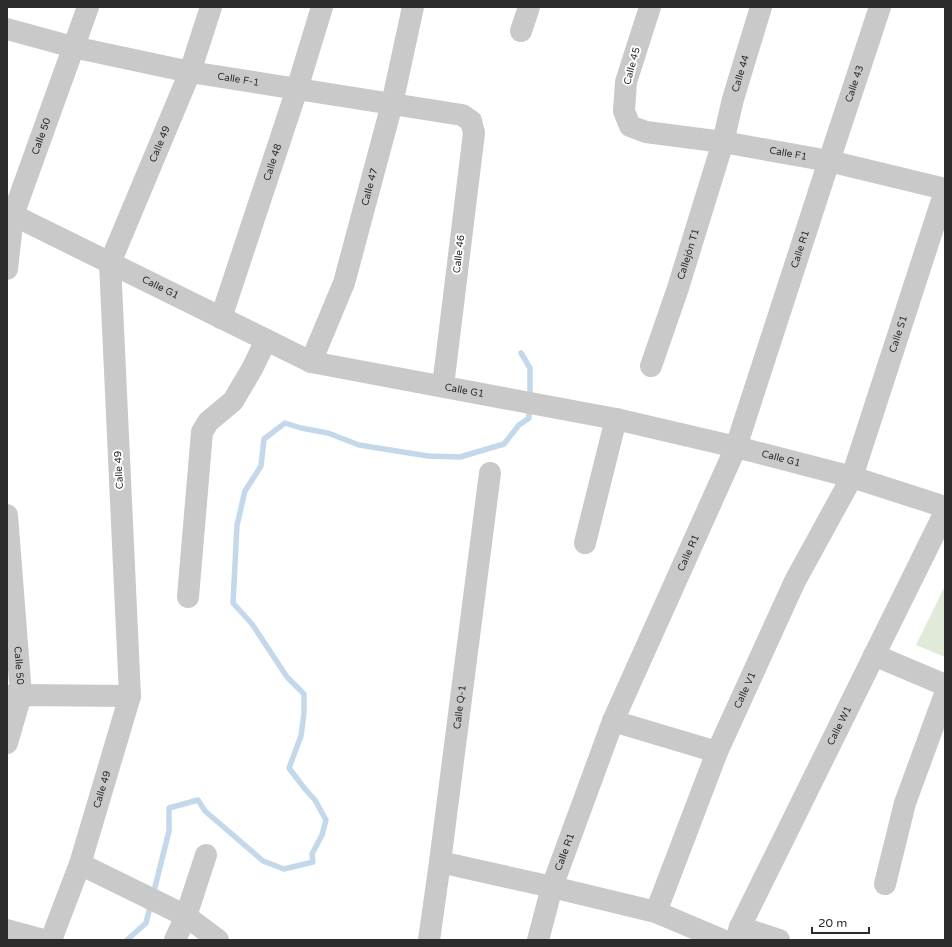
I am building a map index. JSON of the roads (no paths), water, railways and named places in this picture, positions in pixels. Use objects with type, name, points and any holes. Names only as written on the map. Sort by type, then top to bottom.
[{"type":"street","name":"Calle 50","points":[[7,269],[10,213],[88,7]]},
{"type":"street","name":"Calle 49","points":[[51,940],[80,864],[130,696],[110,263],[190,72],[211,7]]},
{"type":"street","name":"Calle 48","points":[[221,318],[297,89],[322,7]]},
{"type":"street","name":"Calle 47","points":[[311,362],[344,283],[392,104],[413,7]]},
{"type":"street","points":[[521,31],[529,7]]},
{"type":"street","name":"Calle 45","points":[[630,126],[624,111],[626,82],[650,7]]},
{"type":"street","name":"Calle 44","points":[[723,142],[733,99],[761,7]]},
{"type":"street","name":"Calle 43","points":[[829,161],[880,7]]},
{"type":"street","name":"Calle F-1","points":[[7,29],[73,47],[190,72],[462,115],[471,122]]},
{"type":"street","name":"Calle 46","points":[[443,386],[474,133],[471,122]]},
{"type":"street","name":"Calle F1","points":[[630,126],[646,132],[723,142],[829,161],[945,190]]},
{"type":"street","name":"Callejón T1","points":[[651,366],[678,288],[723,142]]},
{"type":"street","name":"Calle R1","points":[[538,940],[552,887],[613,721],[736,447],[829,161]]},
{"type":"street","name":"Calle S1","points":[[852,477],[945,190]]},
{"type":"street","name":"Calle G1","points":[[10,213],[311,362],[616,419],[736,447],[852,477],[945,507]]},
{"type":"street","points":[[188,597],[202,432],[208,422],[233,401],[252,369],[266,340]]},
{"type":"street","points":[[585,543],[616,419]]},
{"type":"street","name":"Calle Q-1","points":[[429,940],[490,474]]},
{"type":"street","name":"Calle V1","points":[[656,912],[717,752],[795,582],[852,477]]},
{"type":"street","name":"Calle W1","points":[[738,933],[945,512]]},
{"type":"street","name":"Calle 50","points":[[7,515],[14,696],[7,743]]},
{"type":"street","points":[[874,655],[945,685]]},
{"type":"street","points":[[885,884],[905,803],[945,694]]},
{"type":"street","points":[[14,696],[130,696]]},
{"type":"street","points":[[613,721],[717,752]]},
{"type":"street","points":[[175,940],[186,916],[206,855]]},
{"type":"street","points":[[440,862],[656,912],[722,940]]},
{"type":"street","points":[[80,864],[186,916],[218,940]]},
{"type":"street","points":[[7,930],[44,940]]},
{"type":"street","points":[[738,933],[779,940]]},
{"type":"waterway","points":[[521,353],[530,368],[530,398]]},
{"type":"waterway","points":[[153,895],[169,831],[169,808],[198,800],[205,811],[263,861],[284,869],[313,862],[312,854],[322,835],[326,820],[315,800],[289,768],[301,736],[304,713],[304,694],[287,677],[252,624],[233,603],[237,525],[245,491],[261,466],[264,439],[285,423],[301,428],[328,433],[359,445],[428,456],[460,457],[504,444],[519,425],[529,418],[529,406]]},
{"type":"waterway","points":[[127,940],[146,923],[151,903]]}]
